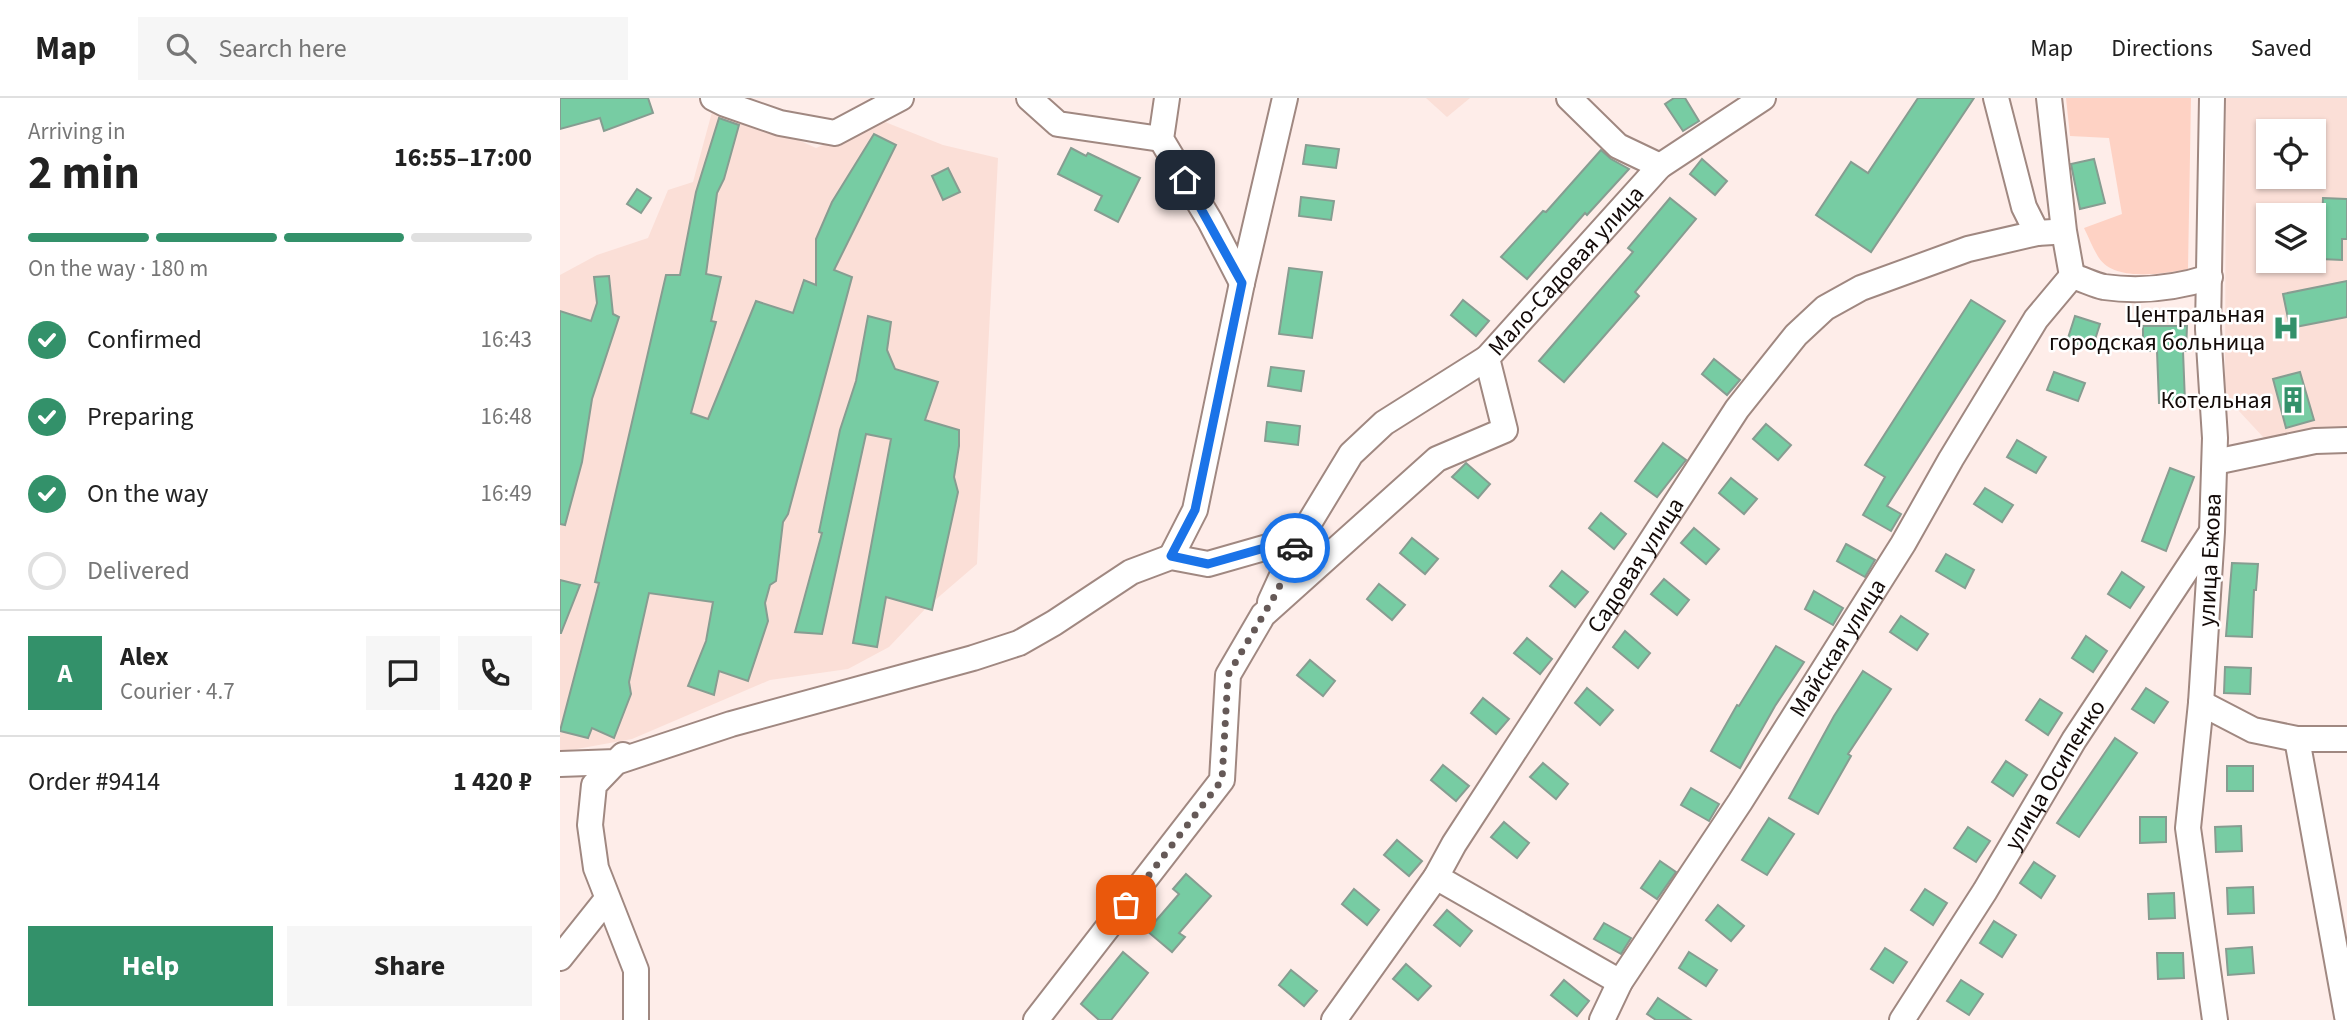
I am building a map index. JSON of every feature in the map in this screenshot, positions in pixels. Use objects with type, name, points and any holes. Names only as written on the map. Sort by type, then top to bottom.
[{"type":"street","points":[[713,98],[780,123],[835,133],[901,98]]},
{"type":"street","points":[[1029,98],[1058,124],[1161,139]]},
{"type":"street","points":[[1167,98],[1161,139],[1210,221],[1242,283]]},
{"type":"street","points":[[1171,556],[1195,510],[1242,283],[1285,98]]},
{"type":"street","points":[[1569,98],[1618,146],[1660,166]]},
{"type":"street","name":"Мало-Садовая улица","points":[[1036,1020],[1222,780],[1228,675],[1263,615],[1437,459],[1505,430],[1487,358],[1660,166],[1763,98]]},
{"type":"street","points":[[1996,98],[2024,207],[2037,233],[2064,231]]},
{"type":"street","points":[[2049,98],[2064,231],[2072,276],[2102,286],[2126,288],[2185,285],[2210,277]]},
{"type":"street","name":"улица Ежова","points":[[2211,98],[2208,329],[2215,461],[2213,532],[2201,703],[2188,828],[2215,1020]]},
{"type":"street","name":"Садовая улица","points":[[1334,1020],[1436,877],[1454,844],[1737,409],[1796,335],[1825,307],[1861,288],[1968,249],[2037,233]]},
{"type":"street","name":"Майская улица","points":[[1602,1020],[1620,982],[1740,802],[1867,603],[2036,319],[2072,276]]},
{"type":"street","points":[[1263,615],[1278,590],[1297,543],[1351,454],[1384,423],[1487,358]]},
{"type":"street","points":[[2215,461],[2315,441],[2347,440]]},
{"type":"street","name":"улица Осипенко","points":[[1902,1020],[1985,891],[2074,740],[2213,532]]},
{"type":"street","points":[[560,764],[616,762],[731,724],[1019,643],[1054,624],[1131,572],[1171,556],[1208,564],[1271,546],[1297,543]]},
{"type":"street","points":[[2201,703],[2253,730],[2297,739],[2347,738]]},
{"type":"street","points":[[636,1020],[636,970],[596,867],[590,825],[594,785],[644,735]]},
{"type":"street","points":[[2297,739],[2347,1016]]},
{"type":"street","points":[[1436,877],[1620,982]]},
{"type":"street","points":[[560,958],[607,898]]},
{"type":"shaded area","points":[[1426,98],[1470,98],[1447,117]]},
{"type":"shaded area","points":[[2066,98],[2191,98],[2188,269],[2154,274],[2128,273],[2106,266],[2099,258],[2084,228],[2122,214],[2109,138],[2070,136]]},
{"type":"shaded area","name":"Центральная городская больница","points":[[2226,98],[2347,98],[2347,434],[2264,438],[2225,396]]},
{"type":"shaded area","points":[[728,108],[816,148],[880,120],[943,145],[998,158],[977,564],[927,607],[889,647],[848,669],[770,680],[632,739],[560,752],[560,275],[597,255],[648,238],[668,190],[693,182],[712,112]]},
{"type":"building","points":[[560,98],[648,98],[653,113],[604,131],[600,118],[560,129]]},
{"type":"building","points":[[1674,98],[1685,98],[1699,121],[1683,131],[1665,104]]},
{"type":"building","points":[[1918,98],[1974,98],[1871,252],[1816,215],[1851,162],[1868,173]]},
{"type":"building","points":[[719,118],[739,125],[724,179],[717,193],[706,274],[721,277],[711,321],[716,322],[691,413],[708,419],[756,301],[793,313],[804,280],[816,285],[816,239],[832,202],[874,134],[896,145],[834,270],[852,277],[788,514],[783,522],[776,581],[770,585],[765,603],[768,621],[748,681],[719,671],[714,695],[688,686],[706,641],[713,602],[649,593],[629,682],[631,694],[614,738],[592,728],[588,738],[560,731],[599,583],[595,582],[666,275],[680,275],[696,192]]},
{"type":"building","points":[[1306,145],[1339,149],[1336,168],[1303,164]]},
{"type":"building","points":[[1071,148],[1086,156],[1088,153],[1140,178],[1118,222],[1095,210],[1102,196],[1058,174]]},
{"type":"building","points":[[1601,150],[1629,169],[1587,215],[1585,213],[1527,279],[1501,257],[1543,211],[1546,212]]},
{"type":"building","points":[[1702,159],[1727,181],[1715,195],[1690,174]]},
{"type":"building","points":[[2094,159],[2105,203],[2080,209],[2071,164]]},
{"type":"building","points":[[948,168],[960,192],[943,200],[932,176]]},
{"type":"building","points":[[637,189],[651,198],[641,213],[627,204]]},
{"type":"building","points":[[1301,197],[1334,201],[1331,220],[1299,216]]},
{"type":"building","points":[[1670,198],[1696,219],[1635,292],[1639,296],[1564,382],[1539,361],[1633,252],[1628,248]]},
{"type":"building","points":[[2323,198],[2347,199],[2347,239],[2342,239],[2342,260],[2326,259],[2326,203],[2323,203]]},
{"type":"building","points":[[1289,268],[1322,272],[1312,338],[1279,334]]},
{"type":"building","points":[[609,276],[613,314],[619,317],[592,399],[582,462],[565,525],[560,524],[560,311],[591,321],[597,303],[594,277]]},
{"type":"building","points":[[2347,281],[2347,317],[2290,328],[2283,294]]},
{"type":"building","points":[[1463,300],[1489,321],[1476,336],[1451,315]]},
{"type":"building","points":[[1971,300],[2005,321],[1887,506],[1901,514],[1891,531],[1863,515],[1885,477],[1865,465]]},
{"type":"building","points":[[868,316],[891,322],[887,350],[895,369],[938,382],[925,420],[959,430],[954,477],[958,492],[932,610],[886,597],[877,647],[853,643],[891,439],[866,434],[822,634],[795,632],[822,533],[819,532],[840,430],[856,381]]},
{"type":"building","points":[[2075,316],[2100,324],[2092,349],[2067,341]]},
{"type":"building","points":[[2143,326],[2187,326],[2186,351],[2183,351],[2185,402],[2159,403],[2157,351],[2143,351]]},
{"type":"building","points":[[1714,359],[1740,380],[1727,395],[1702,374]]},
{"type":"building","points":[[1271,367],[1304,371],[1301,391],[1268,386]]},
{"type":"building","points":[[2054,372],[2085,383],[2078,401],[2047,390]]},
{"type":"building","name":"Котельная","points":[[2300,372],[2314,420],[2286,428],[2273,379]]},
{"type":"building","points":[[1267,422],[1300,426],[1298,445],[1265,441]]},
{"type":"building","points":[[1766,424],[1791,445],[1778,460],[1753,439]]},
{"type":"building","points":[[2017,440],[2046,457],[2036,473],[2007,457]]},
{"type":"building","points":[[1663,443],[1686,460],[1657,497],[1635,481]]},
{"type":"building","points":[[1466,463],[1490,484],[1478,498],[1452,477]]},
{"type":"building","points":[[2170,468],[2194,477],[2166,551],[2142,541]]},
{"type":"building","points":[[1731,478],[1757,499],[1744,514],[1719,493]]},
{"type":"building","points":[[1985,488],[2013,505],[2002,522],[1974,504]]},
{"type":"building","points":[[1601,513],[1626,534],[1614,549],[1589,528]]},
{"type":"building","points":[[1694,528],[1719,549],[1706,564],[1681,543]]},
{"type":"building","points":[[1412,538],[1438,559],[1425,574],[1400,553]]},
{"type":"building","points":[[1846,544],[1875,560],[1865,577],[1837,561]]},
{"type":"building","points":[[1946,554],[1974,570],[1965,588],[1936,571]]},
{"type":"building","points":[[2232,563],[2258,564],[2252,637],[2226,636]]},
{"type":"building","points":[[1562,571],[1588,592],[1575,607],[1550,586]]},
{"type":"building","points":[[2122,572],[2144,587],[2130,608],[2108,594]]},
{"type":"building","points":[[1664,579],[1689,600],[1677,615],[1651,594]]},
{"type":"building","points":[[560,580],[580,585],[561,633],[560,633]]},
{"type":"building","points":[[1379,584],[1405,605],[1392,620],[1367,599]]},
{"type":"building","points":[[1814,591],[1843,608],[1833,625],[1805,609]]},
{"type":"building","points":[[1901,616],[1928,634],[1917,650],[1890,632]]},
{"type":"building","points":[[1625,631],[1650,653],[1638,668],[1613,647]]},
{"type":"building","points":[[2086,636],[2107,651],[2093,672],[2072,658]]},
{"type":"building","points":[[1527,638],[1552,659],[1540,674],[1514,653]]},
{"type":"building","points":[[1776,646],[1804,662],[1740,768],[1711,751],[1737,705],[1739,706]]},
{"type":"building","points":[[1310,660],[1335,681],[1323,696],[1297,675]]},
{"type":"building","points":[[2225,667],[2251,668],[2250,694],[2224,693]]},
{"type":"building","points":[[1863,671],[1891,689],[1848,754],[1851,756],[1818,814],[1789,798],[1834,716]]},
{"type":"building","points":[[1587,688],[1613,710],[1600,725],[1575,703]]},
{"type":"building","points":[[2146,688],[2168,702],[2154,723],[2132,709]]},
{"type":"building","points":[[1483,698],[1509,719],[1496,734],[1471,713]]},
{"type":"building","points":[[2040,699],[2062,713],[2048,735],[2026,720]]},
{"type":"building","points":[[2115,738],[2137,753],[2079,837],[2057,823]]},
{"type":"building","points":[[2006,761],[2027,775],[2013,796],[1992,782]]},
{"type":"building","points":[[1543,763],[1568,784],[1556,799],[1530,777]]},
{"type":"building","points":[[1443,765],[1469,786],[1456,801],[1431,780]]},
{"type":"building","points":[[2227,766],[2253,766],[2253,791],[2227,791]]},
{"type":"building","points":[[1691,788],[1719,804],[1709,821],[1681,805]]},
{"type":"building","points":[[2140,817],[2166,817],[2166,842],[2140,843]]},
{"type":"building","points":[[1769,818],[1794,834],[1767,875],[1742,860]]},
{"type":"building","points":[[1504,822],[1529,843],[1517,858],[1491,837]]},
{"type":"building","points":[[2241,826],[2242,851],[2216,852],[2215,827]]},
{"type":"building","points":[[1968,827],[1990,841],[1976,862],[1954,848]]},
{"type":"building","points":[[1397,840],[1422,861],[1409,876],[1384,855]]},
{"type":"building","points":[[1660,861],[1676,872],[1657,899],[1641,888]]},
{"type":"building","points":[[2034,862],[2055,876],[2041,898],[2020,883]]},
{"type":"building","points":[[1186,874],[1211,896],[1179,933],[1185,937],[1172,952],[1147,931],[1179,894],[1173,889]]},
{"type":"building","points":[[2253,887],[2254,913],[2228,914],[2227,888]]},
{"type":"building","points":[[1354,889],[1379,910],[1367,925],[1342,904]]},
{"type":"building","points":[[1925,889],[1947,903],[1933,925],[1911,910]]},
{"type":"building","points":[[2174,893],[2175,918],[2149,919],[2148,894]]},
{"type":"building","points":[[1718,905],[1744,926],[1731,941],[1706,920]]},
{"type":"building","points":[[1447,910],[1472,931],[1460,946],[1434,925]]},
{"type":"building","points":[[1994,921],[2016,935],[2002,957],[1980,943]]},
{"type":"building","points":[[1604,923],[1631,938],[1621,954],[1594,939]]},
{"type":"building","points":[[2252,947],[2254,973],[2228,975],[2226,949]]},
{"type":"building","points":[[1885,948],[1907,962],[1893,983],[1871,969]]},
{"type":"building","points":[[1123,952],[1148,973],[1111,1020],[1099,1020],[1081,1004]]},
{"type":"building","points":[[1689,952],[1717,970],[1706,986],[1679,968]]},
{"type":"building","points":[[2157,953],[2183,953],[2184,978],[2158,979]]},
{"type":"building","points":[[1406,964],[1431,986],[1418,1000],[1393,979]]},
{"type":"building","points":[[1291,970],[1317,991],[1304,1006],[1279,985]]},
{"type":"building","points":[[1564,980],[1589,1001],[1577,1016],[1551,995]]},
{"type":"building","points":[[1961,980],[1983,994],[1969,1015],[1947,1001]]},
{"type":"building","points":[[1658,998],[1691,1020],[1656,1020],[1647,1014]]},
{"type":"way so far","points":[[1126,905],[1222,780],[1228,675],[1278,590],[1295,548]]},
{"type":"place","name":"Центральная городская больница","points":[[2286,328]]},
{"type":"place","name":"Котельная","points":[[2293,400]]},
{"type":"route","points":[[1185,180],[1242,283],[1195,510],[1171,556],[1208,564],[1271,546],[1297,543],[1295,548]]}]
